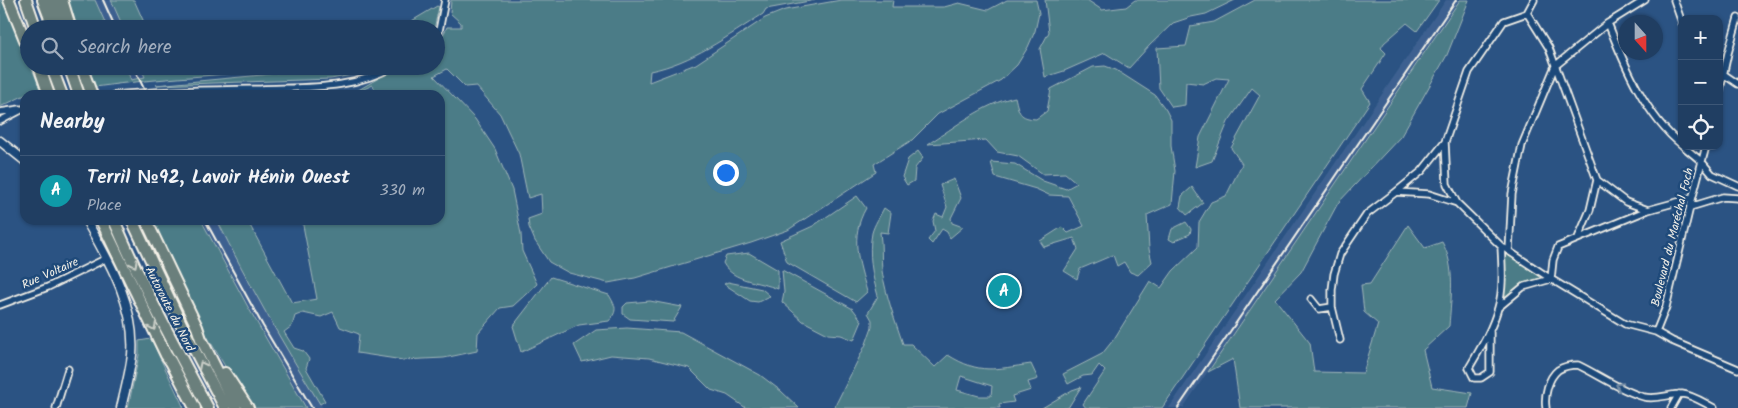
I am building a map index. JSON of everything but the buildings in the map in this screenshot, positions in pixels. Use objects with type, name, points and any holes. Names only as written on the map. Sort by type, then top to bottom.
[{"type":"highway","points":[[9,0],[20,28]]},
{"type":"highway","points":[[16,0],[23,20]]},
{"type":"highway","points":[[26,0],[33,20]]},
{"type":"highway","points":[[43,0],[51,20]]},
{"type":"highway","points":[[53,0],[61,20]]},
{"type":"highway","points":[[62,0],[68,20]]},
{"type":"highway","points":[[40,75],[45,84]]},
{"type":"highway","points":[[42,75],[47,90]]},
{"type":"highway","points":[[54,75],[60,90]]},
{"type":"highway","points":[[72,75],[77,90]]},
{"type":"highway","points":[[85,75],[90,90]]},
{"type":"highway","points":[[103,225],[166,355],[195,408]]},
{"type":"highway","name":"Autoroute du Nord","points":[[116,225],[178,353],[208,408]]},
{"type":"highway","name":"Autoroute du Nord","points":[[134,225],[184,330],[225,408]]},
{"type":"highway","points":[[148,225],[197,327],[248,408]]},
{"type":"highway","points":[[197,327],[201,339],[236,408]]},
{"type":"highway","points":[[166,355],[168,364],[189,408]]},
{"type":"main road","points":[[1,140],[20,157]]},
{"type":"main road","points":[[89,225],[107,258],[127,310],[132,336],[132,355],[121,408]]},
{"type":"street","points":[[441,20],[445,0]]},
{"type":"street","points":[[1340,340],[1332,307],[1333,282],[1340,254],[1367,214],[1422,171],[1445,142],[1470,72],[1504,22],[1527,13],[1534,0]]},
{"type":"street","points":[[1509,251],[1512,194],[1522,145],[1556,66],[1608,23],[1632,6],[1645,0]]},
{"type":"street","points":[[1674,0],[1679,15]]},
{"type":"street","points":[[1527,13],[1549,48],[1597,180],[1590,210],[1578,238]]},
{"type":"street","points":[[1723,70],[1738,18]]},
{"type":"street","points":[[1608,23],[1623,61],[1646,104],[1678,143]]},
{"type":"street","points":[[1723,74],[1738,84]]},
{"type":"street","points":[[214,90],[330,86],[359,82],[376,75]]},
{"type":"street","points":[[0,112],[20,109]]},
{"type":"street","points":[[0,121],[20,111]]},
{"type":"street","points":[[1445,142],[1447,184],[1457,203],[1501,246],[1625,324],[1656,332],[1738,370]]},
{"type":"street","points":[[1687,150],[1701,161],[1712,174],[1738,186]]},
{"type":"street","name":"Boulevard du Maréchal Foch","points":[[1656,332],[1666,306],[1705,150]]},
{"type":"street","points":[[1597,180],[1626,202],[1648,210]]},
{"type":"street","points":[[1396,192],[1429,194],[1457,203]]},
{"type":"street","points":[[1690,207],[1723,197],[1738,198]]},
{"type":"street","points":[[1551,279],[1553,260],[1558,247],[1648,210],[1692,198]]},
{"type":"street","points":[[1490,332],[1490,372],[1481,378],[1474,378],[1469,368],[1490,332],[1499,307],[1503,277],[1501,246]]},
{"type":"street","name":"Rue Voltaire","points":[[0,305],[48,287],[107,258]]},
{"type":"street","points":[[1499,307],[1523,287],[1551,279]]},
{"type":"street","points":[[1312,300],[1319,309],[1332,307]]},
{"type":"street","points":[[1546,408],[1544,398],[1548,385],[1558,370],[1578,365],[1634,394],[1654,398],[1679,394],[1690,396],[1714,408]]},
{"type":"street","points":[[56,408],[68,369]]},
{"type":"street","points":[[1671,408],[1679,394]]},
{"type":"shaded area","points":[[95,0],[111,0],[120,20],[104,20]]},
{"type":"shaded area","points":[[1446,0],[1460,0],[1183,408],[1169,408]]},
{"type":"shaded area","points":[[129,75],[144,75],[145,78],[131,80]]},
{"type":"shaded area","points":[[204,225],[220,225],[246,277],[323,408],[306,408]]},
{"type":"green space","points":[[0,0],[3,0],[20,41],[20,75],[35,75],[41,90],[20,90],[20,97],[0,107]]},
{"type":"green space","points":[[68,0],[95,0],[104,20],[74,20]]},
{"type":"green space","points":[[111,0],[134,0],[143,20],[120,20]]},
{"type":"green space","points":[[451,0],[815,0],[766,9],[763,14],[709,48],[680,62],[650,71],[649,82],[696,64],[765,18],[785,10],[841,0],[893,0],[892,7],[944,7],[959,3],[988,10],[1007,0],[1036,0],[1039,13],[1035,31],[1028,47],[1017,65],[1001,80],[938,114],[912,140],[874,164],[876,172],[788,230],[635,278],[608,283],[569,273],[549,262],[535,241],[528,219],[542,214],[541,194],[528,198],[519,154],[500,114],[476,86],[465,87],[447,69],[445,70],[445,31],[447,27],[461,27],[461,23],[450,13]]},
{"type":"green space","points":[[1045,0],[1087,0],[1102,10],[1126,7],[1135,0],[1235,0],[1206,14],[1173,23],[1129,68],[1105,53],[1045,77],[1040,49],[1049,32]]},
{"type":"green space","points":[[1255,0],[1439,0],[1417,31],[1407,23],[1384,43],[1381,48],[1386,53],[1362,89],[1370,102],[1162,408],[1086,408],[1083,404],[1105,371],[1099,365],[1092,375],[1083,376],[1068,384],[1063,374],[1102,354],[1114,339],[1150,281],[1161,288],[1173,271],[1198,247],[1199,222],[1211,202],[1226,196],[1242,164],[1231,148],[1260,95],[1252,88],[1228,122],[1212,161],[1195,167],[1200,137],[1229,79],[1216,78],[1203,84],[1186,82],[1185,105],[1172,107],[1159,88],[1157,48],[1186,46],[1191,26],[1214,22]]},
{"type":"green space","points":[[1460,0],[1469,0],[1447,55],[1401,136],[1338,203],[1301,272],[1275,299],[1310,343],[1314,372],[1363,373],[1378,324],[1364,312],[1361,285],[1370,284],[1408,225],[1425,248],[1442,242],[1449,262],[1452,283],[1449,326],[1423,350],[1432,387],[1472,393],[1468,408],[1240,408],[1233,359],[1208,372]]},
{"type":"green space","points":[[437,6],[439,7],[436,20],[413,20]]},
{"type":"green space","points":[[1105,66],[1116,70],[1155,95],[1171,120],[1171,146],[1175,171],[1172,204],[1147,215],[1149,249],[1152,262],[1138,275],[1130,272],[1124,262],[1117,266],[1113,255],[1080,269],[1077,279],[1064,271],[1078,249],[1074,238],[1044,247],[1040,241],[1062,227],[1068,233],[1084,226],[1068,196],[1049,195],[1036,189],[995,177],[991,162],[1015,164],[1043,181],[1066,189],[1077,183],[1065,173],[1043,174],[1018,156],[997,152],[986,140],[928,144],[981,110],[1015,97],[1021,114],[1036,119],[1047,111],[1051,89],[1093,67]]},
{"type":"green space","points":[[91,75],[129,75],[131,80],[145,77],[144,75],[213,75],[145,81],[95,87]]},
{"type":"green space","points":[[262,75],[352,75],[331,79],[156,85]]},
{"type":"green space","points":[[384,75],[436,75],[434,76],[475,119],[495,149],[512,190],[521,234],[522,251],[537,284],[513,306],[500,308],[478,333],[477,351],[444,358],[403,360],[357,353],[359,334],[340,327],[333,312],[321,317],[303,313],[295,316],[292,326],[284,332],[294,348],[303,351],[309,359],[306,368],[325,401],[320,404],[266,313],[220,225],[250,225],[292,303],[317,299],[303,225],[445,225],[445,90],[375,90],[373,85],[358,90]]},
{"type":"green space","points":[[918,151],[923,158],[915,168],[914,181],[907,185],[902,177],[908,159]]},
{"type":"green space","points":[[954,179],[961,198],[951,218],[952,223],[963,227],[950,238],[947,232],[942,229],[932,244],[928,240],[935,231],[933,221],[936,214],[943,217],[947,207],[940,185]]},
{"type":"green space","points":[[1192,187],[1203,203],[1187,215],[1180,207],[1182,196]]},
{"type":"green space","points":[[857,196],[866,208],[858,229],[857,250],[867,292],[856,302],[787,262],[780,241],[813,226]]},
{"type":"green space","points":[[884,208],[891,213],[888,233],[880,232],[882,271],[888,299],[903,344],[911,344],[935,367],[948,355],[969,366],[988,369],[1031,364],[1038,379],[1028,382],[1031,390],[1012,396],[1014,402],[999,404],[1000,408],[834,408],[866,344],[872,327],[872,320],[868,313],[878,296],[871,264],[870,249],[873,230]],"holes":[[[961,376],[992,386],[991,396],[979,396],[957,390]]]},
{"type":"green space","points":[[1186,222],[1191,229],[1190,234],[1174,242],[1169,239],[1172,229]]},
{"type":"green space","points":[[153,225],[204,225],[306,408],[254,408],[235,383],[201,326]]},
{"type":"green space","points":[[749,253],[778,270],[778,289],[733,274],[723,263],[726,256]]},
{"type":"green space","points":[[1508,255],[1540,275],[1541,278],[1523,283],[1504,298],[1503,256]]},
{"type":"green space","points":[[782,270],[853,309],[862,321],[854,340],[841,335],[828,334],[803,321],[782,302],[784,292]]},
{"type":"green space","points":[[551,277],[609,295],[614,306],[614,314],[609,321],[579,325],[521,352],[513,326]]},
{"type":"green space","points":[[728,282],[762,289],[770,296],[758,302],[750,301],[724,284]]},
{"type":"green space","points":[[650,301],[682,307],[673,322],[630,319],[623,314],[623,307],[627,303]]},
{"type":"green space","points":[[627,328],[681,332],[760,375],[799,408],[746,408],[727,395],[711,390],[689,368],[649,358],[611,355],[582,362],[574,345],[596,330]]},
{"type":"green space","points":[[151,339],[184,408],[128,408],[139,355],[139,341]]},
{"type":"green space","points":[[1081,387],[1068,408],[1042,408],[1072,390]]},
{"type":"railway","points":[[103,0],[112,20]]},
{"type":"railway","points":[[1178,408],[1456,0]]},
{"type":"railway","points":[[137,75],[145,90]]},
{"type":"railway","points":[[208,225],[263,326],[312,408]]},
{"type":"place","name":"Terril №92, Lavoir Hénin Ouest","points":[[1004,291]]}]
